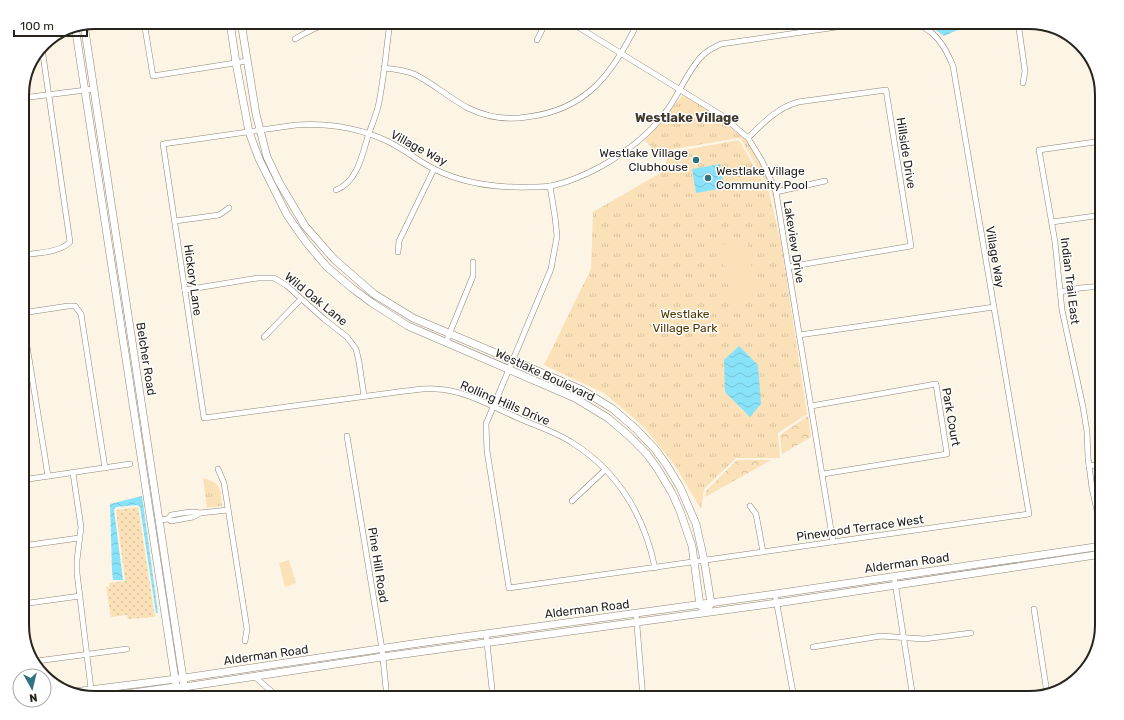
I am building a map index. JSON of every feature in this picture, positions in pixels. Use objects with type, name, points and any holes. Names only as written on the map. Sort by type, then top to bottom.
[{"type":"main road","name":"Westlake Boulevard","points":[[231,29],[248,132],[259,159],[287,215],[326,267],[372,303],[408,326],[576,398],[608,418],[629,436],[646,453],[672,493],[686,525],[692,546],[700,605]]},
{"type":"main road","name":"Westlake Boulevard","points":[[242,29],[260,130],[268,157],[279,182],[302,221],[314,237],[334,260],[374,294],[412,318],[582,390],[612,409],[636,429],[655,449],[680,487],[696,524],[711,603]]},
{"type":"main road","name":"Belcher Road","points":[[85,30],[184,678],[185,691]]},
{"type":"main road","name":"Belcher Road","points":[[76,32],[176,691]]},
{"type":"main road","points":[[150,522],[160,520]]},
{"type":"main road","name":"Alderman Road","points":[[86,690],[184,678],[486,634],[700,605],[1095,547]]},
{"type":"main road","name":"Alderman Road","points":[[147,691],[255,677],[487,642],[777,603],[1095,555]]},
{"type":"main road","points":[[700,605],[706,612],[711,603]]},
{"type":"street","points":[[145,29],[153,76],[247,61]]},
{"type":"street","points":[[295,40],[314,29]]},
{"type":"street","points":[[336,190],[344,187],[355,173],[378,108],[388,29]]},
{"type":"street","points":[[537,40],[542,29]]},
{"type":"street","name":"Lakeview Drive","points":[[582,29],[721,115],[748,138],[762,161],[776,192],[833,542]]},
{"type":"street","points":[[384,68],[401,70],[413,74],[457,101],[482,113],[501,118],[516,119],[541,116],[577,102],[600,83],[622,53],[634,29]]},
{"type":"street","name":"Village Way","points":[[163,144],[311,124],[346,128],[387,141],[434,169],[463,180],[504,187],[550,186],[584,175],[599,168],[633,146],[662,117],[703,55],[721,44],[823,29]]},
{"type":"street","name":"Village Way","points":[[926,29],[933,34],[947,51],[953,66],[1029,514]]},
{"type":"street","points":[[1019,29],[1025,71],[1023,83]]},
{"type":"street","points":[[29,254],[55,250],[66,246],[70,242],[43,54]]},
{"type":"street","points":[[29,97],[94,89]]},
{"type":"street","name":"Hillside Drive","points":[[748,138],[768,119],[788,105],[798,102],[886,90],[910,246],[788,267]]},
{"type":"street","name":"Indian Trail East","points":[[1095,142],[1039,150],[1052,222],[1058,264],[1062,310],[1084,413],[1087,432],[1089,466],[1095,502]]},
{"type":"street","name":"Hickory Lane","points":[[163,144],[204,418]]},
{"type":"street","points":[[398,252],[399,242],[434,169]]},
{"type":"street","points":[[776,192],[825,181]]},
{"type":"street","points":[[492,406],[551,269],[557,236],[550,186]]},
{"type":"street","points":[[174,221],[219,215],[230,208]]},
{"type":"street","points":[[1052,222],[1095,216]]},
{"type":"street","points":[[446,342],[474,276],[474,262]]},
{"type":"street","name":"Wild Oak Lane","points":[[185,290],[258,278],[274,278],[286,285],[324,319],[347,337],[356,349],[360,362],[364,396]]},
{"type":"street","points":[[1060,292],[1095,287]]},
{"type":"street","points":[[264,337],[301,299]]},
{"type":"street","points":[[29,313],[75,306],[81,314],[105,468]]},
{"type":"street","points":[[799,335],[994,307]]},
{"type":"street","points":[[29,358],[48,476]]},
{"type":"street","name":"Park Court","points":[[811,406],[936,384],[947,454],[823,474]]},
{"type":"street","name":"Rolling Hills Drive","points":[[204,418],[405,391],[435,388],[458,392],[570,441],[586,452],[618,484],[636,510],[651,550],[655,568]]},
{"type":"street","name":"Pinewood Terrace West","points":[[492,406],[486,424],[487,451],[509,588],[1029,514]]},
{"type":"street","name":"Pine Hill Road","points":[[347,436],[382,649],[386,691]]},
{"type":"street","points":[[29,479],[130,464]]},
{"type":"street","points":[[1089,466],[1095,465]]},
{"type":"street","points":[[218,469],[224,483],[246,629],[244,642]]},
{"type":"street","points":[[572,501],[605,470]]},
{"type":"street","points":[[73,473],[81,527],[77,573],[91,689]]},
{"type":"street","points":[[750,506],[756,514],[763,552]]},
{"type":"street","points":[[168,519],[170,515],[187,512],[200,513],[228,510]]},
{"type":"street","points":[[187,512],[188,518]]},
{"type":"street","points":[[160,520],[168,519],[171,521],[196,516],[200,513]]},
{"type":"street","points":[[29,545],[79,538]]},
{"type":"street","points":[[894,576],[894,585],[912,691]]},
{"type":"street","points":[[775,594],[793,691]]},
{"type":"street","points":[[29,603],[80,596]]},
{"type":"street","points":[[1034,608],[1046,689]]},
{"type":"street","points":[[636,614],[642,691]]},
{"type":"street","points":[[813,647],[881,636],[924,639],[971,633]]},
{"type":"street","points":[[486,634],[493,691]]},
{"type":"street","points":[[40,661],[127,649]]},
{"type":"street","points":[[255,677],[271,691]]},
{"type":"green space","points":[[683,95],[705,108],[746,140],[760,162],[773,193],[777,217],[771,191],[741,139],[738,138],[668,150],[666,152],[665,159],[645,141]]},
{"type":"green space","name":"Westlake Village Park","points":[[739,140],[769,192],[781,243],[807,414],[778,433],[780,458],[736,458],[704,489],[701,509],[674,464],[643,426],[604,393],[544,365],[591,269],[593,212],[664,171],[668,153]]},
{"type":"green space","points":[[747,240],[756,293],[731,299],[720,245]]},
{"type":"green space","points":[[808,416],[811,437],[782,454],[780,435]]},
{"type":"green space","points":[[737,460],[771,460],[705,497],[706,491]]},
{"type":"green space","points":[[203,478],[214,482],[217,485],[221,495],[222,506],[207,508]]},
{"type":"green space","points":[[138,507],[155,617],[128,619],[127,615],[111,617],[106,587],[109,587],[109,583],[125,581],[116,510]]},
{"type":"green space","points":[[289,560],[296,583],[285,587],[279,563]]},
{"type":"water","points":[[934,29],[960,29],[944,36]]},
{"type":"water","name":"Westlake Village Community Pool","points":[[720,164],[724,188],[696,193],[692,169]]},
{"type":"water","points":[[739,346],[758,365],[761,404],[750,417],[725,392],[724,360]]},
{"type":"water","points":[[142,496],[158,613],[156,613],[140,507],[137,505],[116,507],[114,510],[123,580],[113,580],[110,504]]},
{"type":"place","name":"Westlake Village Clubhouse","points":[[696,160]]},
{"type":"place","name":"Westlake Village Community Pool","points":[[708,178]]},
{"type":"district","name":"Westlake Village","points":[[687,117]]}]
